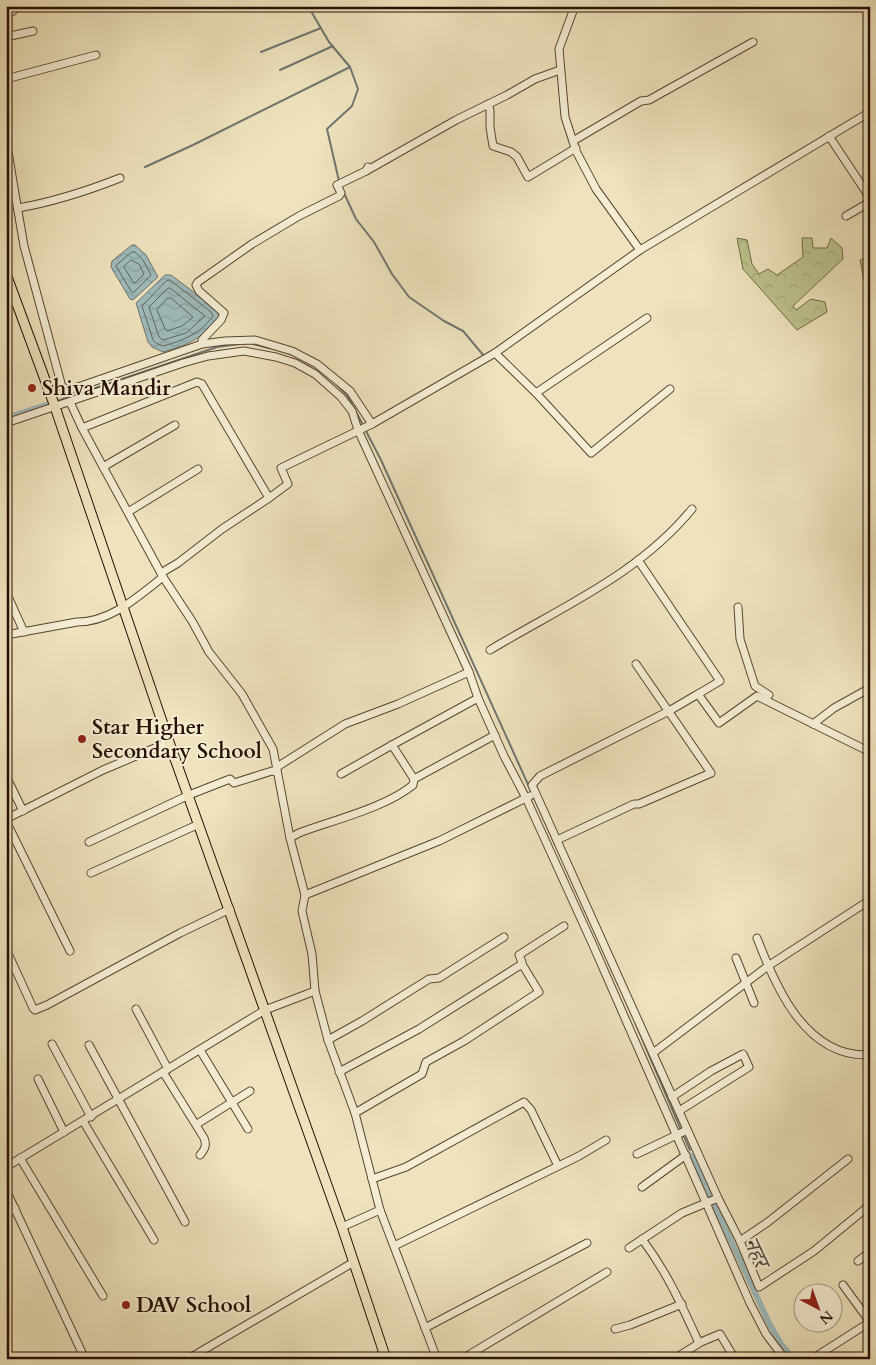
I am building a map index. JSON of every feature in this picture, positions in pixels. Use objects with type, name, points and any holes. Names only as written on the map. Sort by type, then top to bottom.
[{"type":"main road","points":[[6,274],[10,295],[55,408],[122,608],[342,1227],[385,1356]]},
{"type":"street","points":[[6,14],[13,11],[12,6]]},
{"type":"street","points":[[573,11],[558,49],[565,117],[574,145],[596,189],[640,250]]},
{"type":"street","points":[[6,37],[34,31]]},
{"type":"street","points":[[488,104],[494,146],[511,152],[517,157],[528,177],[641,101],[649,100],[752,42]]},
{"type":"street","points":[[6,79],[96,55]]},
{"type":"street","points":[[202,344],[202,340],[221,320],[224,313],[199,290],[196,285],[198,282],[252,244],[299,216],[339,196],[341,193],[337,185],[535,79],[560,70]]},
{"type":"street","points":[[6,635],[77,622],[89,622],[122,608],[222,529],[288,484],[281,468],[372,424],[495,353],[640,250],[870,112]]},
{"type":"street","points":[[829,136],[870,198]]},
{"type":"street","points":[[6,140],[24,246],[62,387],[74,388],[202,344],[255,340],[266,342],[305,357],[317,364],[350,391],[372,424]]},
{"type":"street","points":[[18,208],[44,203],[120,178]]},
{"type":"street","points":[[6,193],[14,188]]},
{"type":"street","points":[[846,216],[870,202]]},
{"type":"street","points":[[536,393],[647,318]]},
{"type":"street","points":[[6,423],[55,408],[183,363],[208,356],[244,350],[295,363],[315,374],[341,397],[352,411],[358,430],[469,672],[478,698],[495,735],[557,840],[718,1198],[740,1241],[759,1287],[814,1251],[869,1208]]},
{"type":"street","points":[[495,353],[536,393],[591,453],[670,389]]},
{"type":"street","points":[[82,428],[196,382],[202,384],[269,498]]},
{"type":"street","points":[[70,402],[82,428],[162,575],[192,620],[209,652],[242,694],[274,749],[290,838],[305,895],[302,911],[312,954],[316,991],[328,1040],[356,1113],[380,1210],[437,1359]]},
{"type":"street","points":[[103,467],[174,425]]},
{"type":"street","points":[[128,512],[198,470]]},
{"type":"street","points":[[490,650],[599,588],[638,560],[675,529],[692,509]]},
{"type":"street","points":[[638,560],[720,681],[669,711],[540,776],[532,785],[530,796],[706,1202],[766,1334],[785,1359]]},
{"type":"street","points":[[6,592],[24,632]]},
{"type":"street","points":[[738,608],[740,639],[755,686],[769,696]]},
{"type":"street","points":[[557,840],[634,804],[639,804],[711,772],[636,664]]},
{"type":"street","points":[[89,842],[189,795],[230,779],[234,783],[277,770],[345,724],[398,704],[469,672]]},
{"type":"street","points":[[813,724],[834,708],[870,688]]},
{"type":"street","points":[[698,694],[719,723],[757,696],[870,752]]},
{"type":"street","points":[[341,774],[478,698]]},
{"type":"street","points":[[414,779],[495,735]]},
{"type":"street","points":[[70,951],[6,820],[103,770],[169,742]]},
{"type":"street","points":[[290,838],[358,812],[404,792],[413,785],[414,779],[392,745]]},
{"type":"street","points":[[6,776],[22,811]]},
{"type":"street","points":[[305,895],[439,841],[530,796]]},
{"type":"street","points":[[91,873],[199,824]]},
{"type":"street","points":[[653,1053],[768,966],[870,900]]},
{"type":"street","points":[[6,949],[22,987],[35,1010],[180,933],[230,909]]},
{"type":"street","points":[[522,962],[519,955],[564,926]]},
{"type":"street","points":[[328,1040],[362,1022],[429,978],[439,978],[504,937]]},
{"type":"street","points":[[757,938],[768,966],[790,1008],[812,1034],[830,1048],[857,1056],[870,1055]]},
{"type":"street","points":[[736,958],[754,1003]]},
{"type":"street","points":[[339,1072],[419,1029],[522,964],[539,992],[464,1041],[426,1062],[422,1074],[356,1113]]},
{"type":"street","points":[[6,1167],[265,1010],[316,991]]},
{"type":"street","points":[[136,1009],[165,1070],[197,1124],[206,1144],[200,1155]]},
{"type":"street","points":[[52,1044],[91,1116]]},
{"type":"street","points":[[89,1045],[186,1222]]},
{"type":"street","points":[[200,1050],[248,1129]]},
{"type":"street","points":[[672,1097],[711,1071],[743,1054],[749,1067],[679,1111]]},
{"type":"street","points":[[38,1079],[64,1132]]},
{"type":"street","points":[[197,1124],[250,1091]]},
{"type":"street","points":[[372,1179],[406,1167],[524,1102],[531,1110],[558,1166]]},
{"type":"street","points":[[83,1121],[154,1240]]},
{"type":"street","points":[[637,1154],[687,1130]]},
{"type":"street","points":[[394,1246],[558,1166],[606,1140]]},
{"type":"street","points":[[642,1187],[686,1155]]},
{"type":"street","points":[[20,1158],[102,1296]]},
{"type":"street","points":[[740,1241],[768,1222],[848,1159]]},
{"type":"street","points":[[6,1190],[85,1359]]},
{"type":"street","points":[[629,1248],[682,1213],[718,1198]]},
{"type":"street","points":[[6,1213],[15,1208]]},
{"type":"street","points":[[342,1227],[380,1210]]},
{"type":"street","points":[[642,1239],[660,1264],[682,1304],[699,1343]]},
{"type":"street","points":[[425,1328],[587,1243]]},
{"type":"street","points":[[858,1261],[870,1252]]},
{"type":"street","points":[[188,1359],[354,1262]]},
{"type":"street","points":[[462,1359],[607,1272]]},
{"type":"street","points":[[812,1359],[870,1322],[844,1286]]},
{"type":"street","points":[[615,1328],[682,1304]]},
{"type":"street","points":[[674,1359],[699,1343],[720,1334],[735,1359]]},
{"type":"street","points":[[372,1359],[385,1356]]},
{"type":"green space","points":[[737,238],[747,240],[752,264],[759,274],[768,269],[777,275],[803,257],[802,238],[812,238],[813,248],[827,248],[831,238],[842,248],[843,259],[793,306],[796,310],[811,299],[825,302],[827,312],[797,330],[743,269]]},
{"type":"green space","points":[[869,256],[870,287],[864,280],[860,260]]},
{"type":"water","points":[[132,245],[135,245],[146,255],[158,277],[133,300],[130,299],[111,267],[112,261]]},
{"type":"water","points":[[165,275],[171,275],[216,309],[220,317],[207,331],[195,340],[163,352],[152,347],[148,342],[136,303]]},
{"type":"waterway","points":[[308,6],[329,42],[350,67],[358,89],[352,106],[327,129],[339,181]]},
{"type":"waterway","points":[[261,52],[321,28]]},
{"type":"waterway","points":[[280,70],[333,46]]},
{"type":"waterway","points":[[145,167],[350,67]]},
{"type":"waterway","points":[[344,193],[356,219],[374,242],[392,274],[409,297],[444,321],[463,331],[484,356]]},
{"type":"waterway","points":[[249,343],[269,348]]},
{"type":"waterway","points":[[57,401],[217,347],[239,344]]},
{"type":"waterway","points":[[285,352],[295,356]]},
{"type":"waterway","points":[[334,382],[347,395],[363,425]]},
{"type":"waterway","name":"नहर","points":[[6,418],[49,404]]},
{"type":"waterway","points":[[366,431],[381,460],[555,844]]},
{"type":"waterway","points":[[635,1022],[681,1130]]},
{"type":"waterway","points":[[683,1134],[690,1150]]},
{"type":"waterway","name":"नहर","points":[[692,1156],[769,1323],[781,1344],[794,1359]]},
{"type":"place","name":"Shiva Mandir","points":[[32,388]]},
{"type":"place","name":"Star Higher Secondary School","points":[[82,739]]},
{"type":"place","name":"DAV School","points":[[126,1305]]}]
